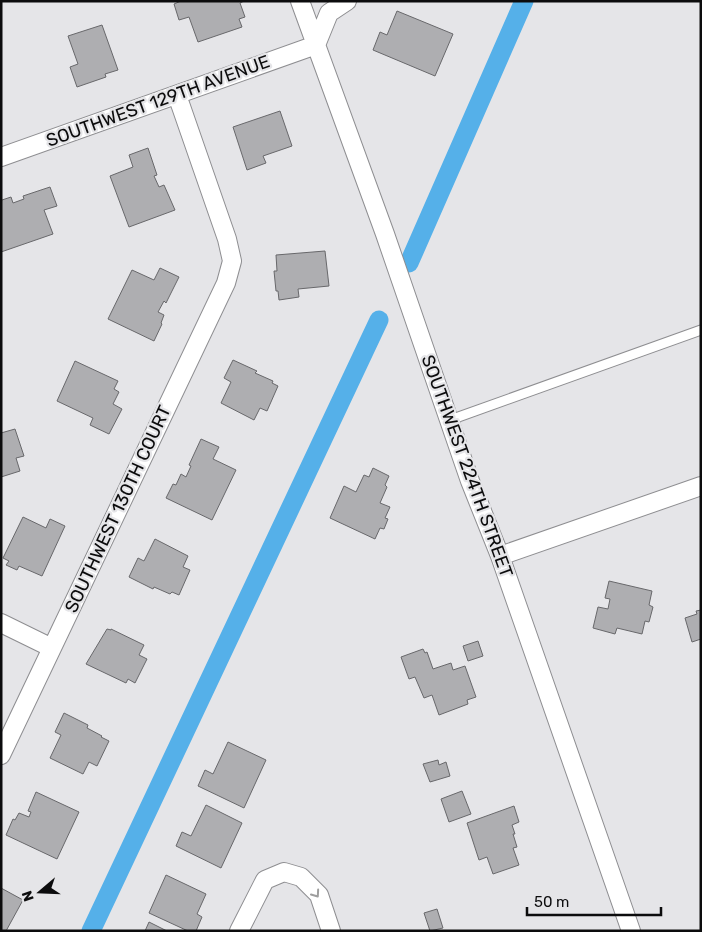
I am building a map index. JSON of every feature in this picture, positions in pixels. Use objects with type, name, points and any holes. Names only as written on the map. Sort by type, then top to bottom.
[{"type":"street","name":"SOUTHWEST 224TH STREET","points":[[300,1],[385,234],[470,481],[500,556],[631,931]]},
{"type":"street","points":[[316,45],[329,14],[347,1]]},
{"type":"street","name":"SOUTHWEST 129TH AVENUE","points":[[1,157],[316,45]]},
{"type":"street","name":"SOUTHWEST 130TH COURT","points":[[1,755],[226,283],[232,261],[227,239],[177,95]]},
{"type":"street","points":[[500,556],[701,486]]},
{"type":"street","points":[[1,624],[52,648]]},
{"type":"street","points":[[239,931],[264,880],[284,872],[301,877],[318,894],[331,931]]},
{"type":"lane","points":[[450,420],[701,330]]},
{"type":"building","points":[[181,1],[244,1],[240,3],[245,17],[239,19],[242,27],[198,42],[189,17],[179,20],[174,4]]},
{"type":"building","points":[[397,11],[453,34],[435,76],[373,50],[380,32],[387,35]]},
{"type":"building","points":[[102,25],[118,70],[105,74],[106,77],[77,87],[70,67],[78,64],[68,36]]},
{"type":"building","points":[[280,111],[292,146],[263,156],[266,163],[247,170],[233,127]]},
{"type":"building","points":[[148,148],[157,175],[154,176],[159,187],[164,185],[175,210],[129,227],[110,176],[133,167],[129,155]]},
{"type":"building","points":[[50,187],[57,206],[44,210],[53,234],[1,252],[1,199],[11,197],[13,203],[24,199],[23,196]]},
{"type":"building","points":[[325,251],[329,286],[298,289],[299,297],[279,300],[274,271],[277,271],[276,255]]},
{"type":"building","points":[[160,268],[179,277],[166,303],[164,301],[158,312],[164,315],[154,341],[108,319],[132,270],[154,280]]},
{"type":"building","points":[[233,360],[257,371],[255,373],[273,381],[272,383],[278,386],[267,411],[260,408],[254,420],[221,403],[231,382],[224,378]]},
{"type":"building","points":[[75,361],[118,381],[114,389],[119,392],[113,404],[122,409],[109,434],[90,425],[93,418],[57,401]]},
{"type":"building","points":[[15,429],[24,456],[16,458],[20,471],[1,477],[1,433]]},
{"type":"building","points":[[201,439],[219,447],[213,459],[236,470],[212,520],[166,498],[173,484],[176,485],[181,474],[186,477],[191,466],[189,465]]},
{"type":"building","points":[[373,468],[389,476],[385,485],[387,487],[380,503],[390,507],[385,518],[388,519],[384,529],[380,528],[375,539],[330,518],[344,486],[356,492],[364,475],[369,477]]},
{"type":"building","points":[[23,517],[46,528],[50,519],[65,526],[42,576],[19,566],[17,570],[6,565],[9,561],[3,558]]},
{"type":"building","points":[[155,539],[188,556],[183,567],[190,570],[179,595],[172,592],[170,594],[154,587],[153,589],[129,577],[138,558],[144,561]]},
{"type":"building","points":[[609,581],[652,591],[649,605],[653,607],[649,622],[645,621],[642,634],[617,628],[615,634],[593,628],[598,607],[608,609],[610,599],[605,598]]},
{"type":"building","points":[[701,610],[701,639],[692,642],[685,618],[697,614],[696,611]]},
{"type":"building","points":[[107,629],[111,629],[144,645],[139,655],[147,659],[135,683],[128,679],[126,683],[86,664]]},
{"type":"building","points":[[478,641],[483,656],[468,661],[463,646]]},
{"type":"building","points":[[423,649],[425,653],[427,652],[433,669],[451,663],[453,670],[465,666],[476,697],[467,700],[468,704],[439,715],[432,695],[424,698],[415,677],[409,679],[401,657]]},
{"type":"building","points":[[64,713],[88,725],[87,728],[109,741],[97,766],[89,762],[83,774],[50,758],[61,735],[55,732]]},
{"type":"building","points":[[228,742],[266,760],[244,808],[198,786],[205,770],[213,774]]},
{"type":"building","points":[[438,760],[439,765],[446,762],[450,776],[430,782],[423,764]]},
{"type":"building","points":[[462,791],[471,814],[449,822],[441,799]]},
{"type":"building","points":[[36,792],[79,812],[57,859],[6,835],[13,819],[15,820],[19,813],[29,817],[31,812],[28,811]]},
{"type":"building","points":[[206,805],[242,823],[221,868],[176,846],[182,832],[191,836]]},
{"type":"building","points":[[514,806],[519,822],[512,825],[517,847],[513,848],[519,865],[493,874],[487,857],[479,860],[467,823]]},
{"type":"building","points":[[166,875],[206,894],[197,914],[202,917],[196,931],[188,931],[149,913]]},
{"type":"building","points":[[1,888],[23,900],[6,931],[1,931]]},
{"type":"building","points":[[437,909],[443,928],[430,931],[424,913]]},
{"type":"building","points":[[149,922],[167,931],[145,931]]},
{"type":"waterway","points":[[409,263],[524,1]]},
{"type":"waterway","points":[[91,931],[379,320]]}]
